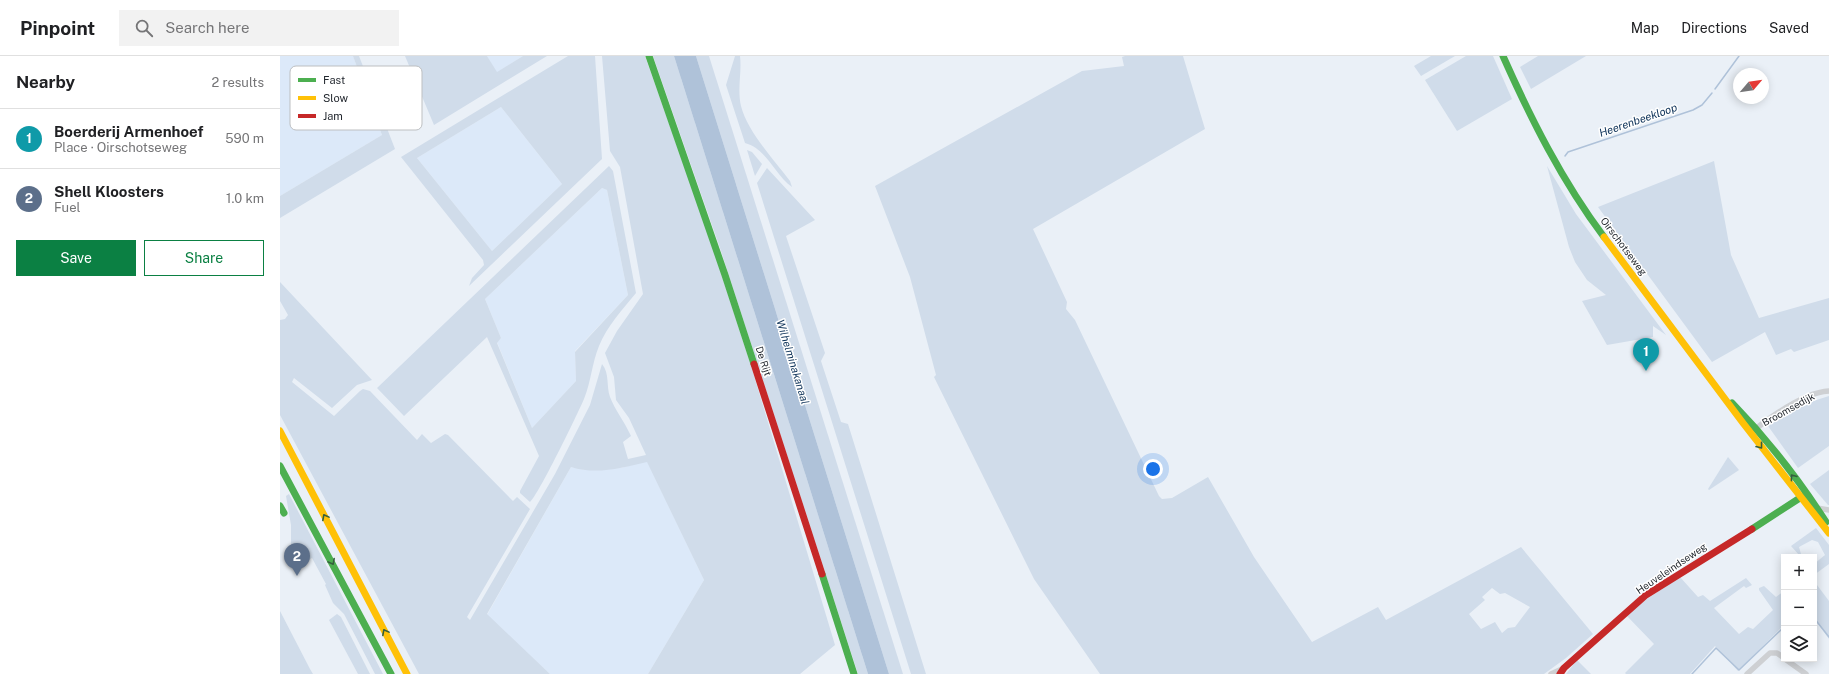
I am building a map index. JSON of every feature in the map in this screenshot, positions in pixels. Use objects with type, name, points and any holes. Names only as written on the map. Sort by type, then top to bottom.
[{"type":"main road","name":"De Rijt","points":[[649,56],[726,275],[854,674]]},
{"type":"main road","name":"Oirschotseweg","points":[[1503,56],[1524,104],[1586,212],[1750,433],[1803,496],[1817,508],[1829,526]]},
{"type":"main road","name":"Oirschotseweg","points":[[1721,392],[1756,428],[1829,532]]},
{"type":"main road","points":[[280,431],[408,674]]},
{"type":"main road","points":[[280,466],[391,674]]},
{"type":"main road","name":"Heuveleindseweg","points":[[1562,671],[1646,594],[1803,496]]},
{"type":"main road","points":[[280,506],[284,513]]},
{"type":"street","name":"Broomsedijk","points":[[1750,433],[1798,402],[1820,391],[1829,391]]},
{"type":"street","points":[[1817,508],[1829,510]]},
{"type":"street","points":[[1747,674],[1770,653],[1773,652],[1781,657]]},
{"type":"street","points":[[1788,662],[1806,674]]},
{"type":"street","points":[[1552,674],[1562,671]]},
{"type":"shaded area","points":[[280,56],[353,56],[357,66],[290,66],[290,130],[380,130],[382,135],[280,196]]},
{"type":"shaded area","points":[[353,56],[359,56],[363,66],[357,66]]},
{"type":"shaded area","points":[[405,56],[487,56],[497,72],[523,56],[547,56],[434,125],[422,96],[422,66],[409,66]]},
{"type":"shaded area","points":[[487,56],[523,56],[496,73]]},
{"type":"shaded area","points":[[568,56],[595,56],[602,159],[469,286],[472,278],[484,265],[483,260],[401,157]],"holes":[[[501,107],[562,184],[492,251],[417,158]]]},
{"type":"shaded area","points":[[602,56],[645,56],[709,236],[752,369],[835,645],[800,674],[648,674],[704,580],[647,462],[599,471],[571,467],[487,614],[550,674],[419,674],[280,415],[280,320],[285,319],[288,315],[280,301],[280,282],[372,380],[357,385],[332,408],[294,378],[292,382],[334,416],[360,391],[363,389],[370,391],[417,440],[422,434],[431,443],[445,434],[448,435],[513,501],[517,497],[530,509],[467,617],[470,620],[555,474],[590,405],[602,364],[607,376],[610,397],[631,436],[623,442],[628,459],[646,455],[629,418],[616,400],[614,377],[605,353],[617,331],[643,294],[620,167],[610,151]]},
{"type":"shaded area","points":[[653,56],[674,56],[868,674],[858,674],[720,248]]},
{"type":"shaded area","points":[[674,56],[696,56],[889,674],[868,674]]},
{"type":"shaded area","points":[[696,56],[709,56],[903,674],[889,674]]},
{"type":"shaded area","points":[[735,56],[740,56],[739,93],[744,116],[769,155],[790,181],[792,187],[786,182],[765,156],[753,146],[745,143],[726,85]]},
{"type":"shaded area","points":[[1183,56],[1205,129],[1033,229],[1067,302],[1066,309],[1075,320],[1159,496],[1162,499],[1172,498],[1208,477],[1254,557],[1312,642],[1378,607],[1386,620],[1521,547],[1593,634],[1566,658],[1544,674],[1100,674],[1034,579],[934,377],[936,375],[910,277],[875,186],[1082,71],[1124,66],[1122,57]],"holes":[[[1492,588],[1500,594],[1505,593],[1530,607],[1515,627],[1508,628],[1502,633],[1495,622],[1481,629],[1469,614],[1485,600],[1482,597]]]},
{"type":"shaded area","points":[[1431,56],[1455,56],[1421,76],[1414,66]]},
{"type":"shaded area","points":[[1466,56],[1493,56],[1512,99],[1457,131],[1425,80]]},
{"type":"shaded area","points":[[1538,56],[1586,56],[1531,89],[1520,67]]},
{"type":"shaded area","points":[[501,107],[562,184],[492,251],[417,158]]},
{"type":"shaded area","points":[[380,130],[388,130],[395,149],[280,218],[280,196],[382,135]]},
{"type":"shaded area","points":[[747,150],[752,152],[762,164],[755,176]]},
{"type":"shaded area","points":[[1714,161],[1731,255],[1759,318],[1829,298],[1829,340],[1794,352],[1791,349],[1776,355],[1765,332],[1712,362],[1598,207]]},
{"type":"shaded area","points":[[609,166],[613,171],[636,293],[616,318],[602,339],[584,399],[549,470],[530,502],[520,493],[520,491],[539,456],[487,337],[404,416],[377,388]],"holes":[[[602,188],[607,190],[628,295],[575,352],[576,381],[532,428],[497,343],[501,338],[485,299]]]},
{"type":"shaded area","points":[[1547,166],[1576,214],[1666,335],[1653,326],[1653,337],[1607,345],[1582,301],[1606,295],[1587,280],[1575,262],[1569,247]]},
{"type":"shaded area","points":[[767,168],[815,220],[786,236],[825,353],[821,361],[841,422],[848,424],[926,674],[911,674],[757,183]]},
{"type":"shaded area","points":[[602,188],[607,190],[628,295],[575,351],[576,381],[532,428],[497,342],[501,338],[485,299]]},
{"type":"shaded area","points":[[1829,396],[1829,446],[1798,468],[1768,426],[1807,403]]},
{"type":"shaded area","points":[[1728,457],[1739,470],[1709,490],[1708,489]]},
{"type":"shaded area","points":[[647,461],[704,580],[648,674],[550,674],[487,615],[571,467],[585,470],[621,468]]},
{"type":"shaded area","points":[[1829,470],[1829,505],[1828,505],[1810,484]]},
{"type":"shaded area","points":[[289,494],[383,674],[375,674],[344,614],[333,603],[325,585],[326,584],[312,558],[310,559],[308,555],[309,550],[299,548],[294,552],[291,549],[291,525],[286,496]]},
{"type":"shaded area","points":[[1816,528],[1829,545],[1829,564],[1817,573],[1817,562],[1825,555],[1818,542],[1812,540],[1799,547],[1801,554],[1798,554],[1791,546]]},
{"type":"shaded area","points":[[1680,577],[1698,597],[1703,595],[1710,601],[1746,578],[1752,585],[1746,588],[1744,586],[1714,608],[1739,634],[1748,627],[1753,629],[1773,610],[1759,590],[1759,588],[1764,586],[1776,597],[1781,593],[1781,628],[1738,671],[1715,646],[1690,674],[1626,674],[1625,673],[1654,644],[1626,615]]},
{"type":"shaded area","points":[[1817,585],[1829,601],[1829,639],[1817,622]]},
{"type":"shaded area","points":[[280,611],[310,669],[313,674],[280,674]]},
{"type":"shaded area","points":[[337,614],[341,617],[370,674],[358,674],[329,620]]},
{"type":"shaded area","points":[[1577,660],[1591,674],[1566,674]]},
{"type":"waterway","name":"Heerenbeekloop","points":[[1715,89],[1739,56]]},
{"type":"waterway","name":"Heerenbeekloop","points":[[1565,156],[1568,152],[1693,110],[1702,105],[1712,93]]},
{"type":"waterway","points":[[1817,622],[1829,637]]},
{"type":"waterway","points":[[1692,674],[1716,648],[1739,670],[1781,630]]},
{"type":"traffic: fast","points":[[649,56],[725,275],[754,364]]},
{"type":"traffic: fast","points":[[1503,56],[1548,149],[1574,194],[1604,237]]},
{"type":"traffic: fast","points":[[1732,403],[1782,460],[1826,522]]},
{"type":"traffic: fast","points":[[280,466],[391,674]]},
{"type":"traffic: fast","points":[[1752,529],[1806,494]]},
{"type":"traffic: fast","points":[[280,506],[284,513]]},
{"type":"traffic: fast","points":[[822,574],[854,674]]},
{"type":"traffic: slow","points":[[1604,237],[1743,423],[1829,533]]},
{"type":"traffic: slow","points":[[280,431],[407,674]]},
{"type":"traffic: jam","points":[[754,364],[822,574]]},
{"type":"traffic: jam","points":[[1560,674],[1564,668],[1646,595],[1752,529]]},
{"type":"place","name":"Boerderij Armenhoef","points":[[1646,371]]},
{"type":"place","name":"Shell Kloosters","points":[[297,576]]},
{"type":"water label","name":"Wilhelminakanaal","points":[[793,362]]}]
